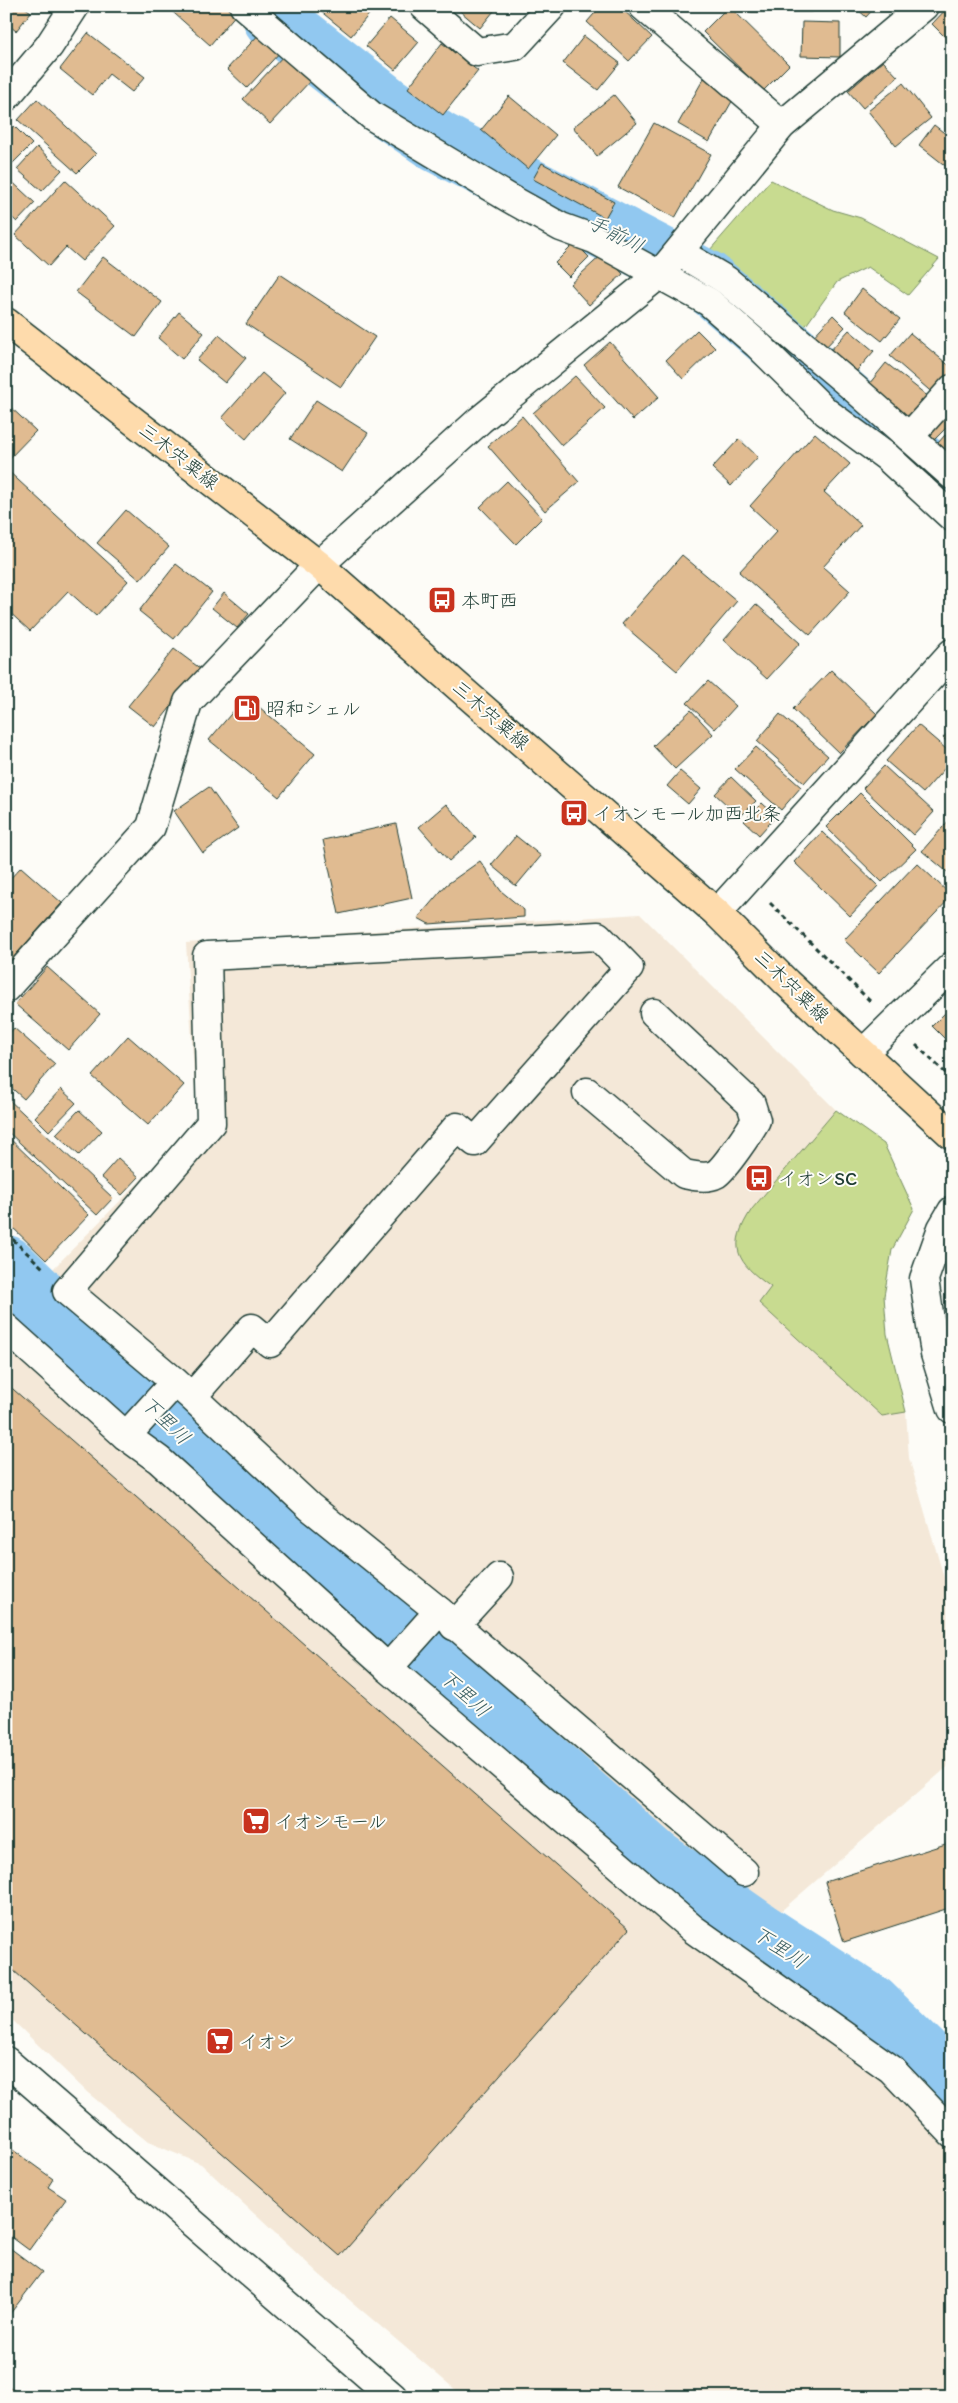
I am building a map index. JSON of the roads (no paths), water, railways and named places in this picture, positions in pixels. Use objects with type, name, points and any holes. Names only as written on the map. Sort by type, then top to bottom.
[{"type":"main road","name":"三木宍粟線","points":[[6,322],[319,565],[717,913],[787,983],[952,1135]]},
{"type":"street","points":[[6,97],[49,46],[76,6]]},
{"type":"street","points":[[244,6],[372,116],[508,198],[561,227],[594,239],[709,302],[757,344],[826,412],[887,457],[952,517]]},
{"type":"street","points":[[424,6],[477,52],[515,46],[552,6]]},
{"type":"street","points":[[643,6],[782,125]]},
{"type":"street","points":[[6,988],[151,827],[188,702],[319,565],[480,420],[660,274],[680,253],[782,125],[924,6]]},
{"type":"street","points":[[680,253],[726,280],[855,388],[952,475]]},
{"type":"street","points":[[909,437],[952,388]]},
{"type":"street","points":[[717,913],[952,653]]},
{"type":"street","points":[[126,1436],[183,1390],[252,1328],[270,1343],[457,1127],[475,1142],[629,968],[598,936],[206,956],[211,1123],[67,1291],[183,1390],[310,1507],[447,1618],[744,1872]]},
{"type":"street","points":[[863,1053],[952,966]]},
{"type":"street","points":[[587,1092],[684,1174],[700,1177],[716,1174],[747,1137],[756,1120],[752,1104],[654,1013]]},
{"type":"street","points":[[952,1211],[942,1228],[924,1279],[935,1354],[952,1409]]},
{"type":"street","points":[[6,1328],[126,1436],[159,1460],[388,1668],[693,1930],[891,2069],[952,2133]]},
{"type":"street","points":[[388,1668],[499,1577]]},
{"type":"street","points":[[6,2061],[393,2397]]},
{"type":"waterway","name":"手前川","points":[[274,19],[384,105],[438,142],[706,281],[952,492]]},
{"type":"waterway","name":"下里川","points":[[6,1266],[248,1500],[654,1860],[757,1932],[870,2005],[952,2085]]},
{"type":"place","name":"本町西","points":[[442,600]]},
{"type":"place","name":"昭和シェル","points":[[247,708]]},
{"type":"place","name":"イオンモール加西北条","points":[[574,813]]},
{"type":"place","name":"イオンSC","points":[[759,1178]]},
{"type":"place","name":"イオンモール","points":[[256,1821]]},
{"type":"place","name":"イオン","points":[[220,2041]]}]
